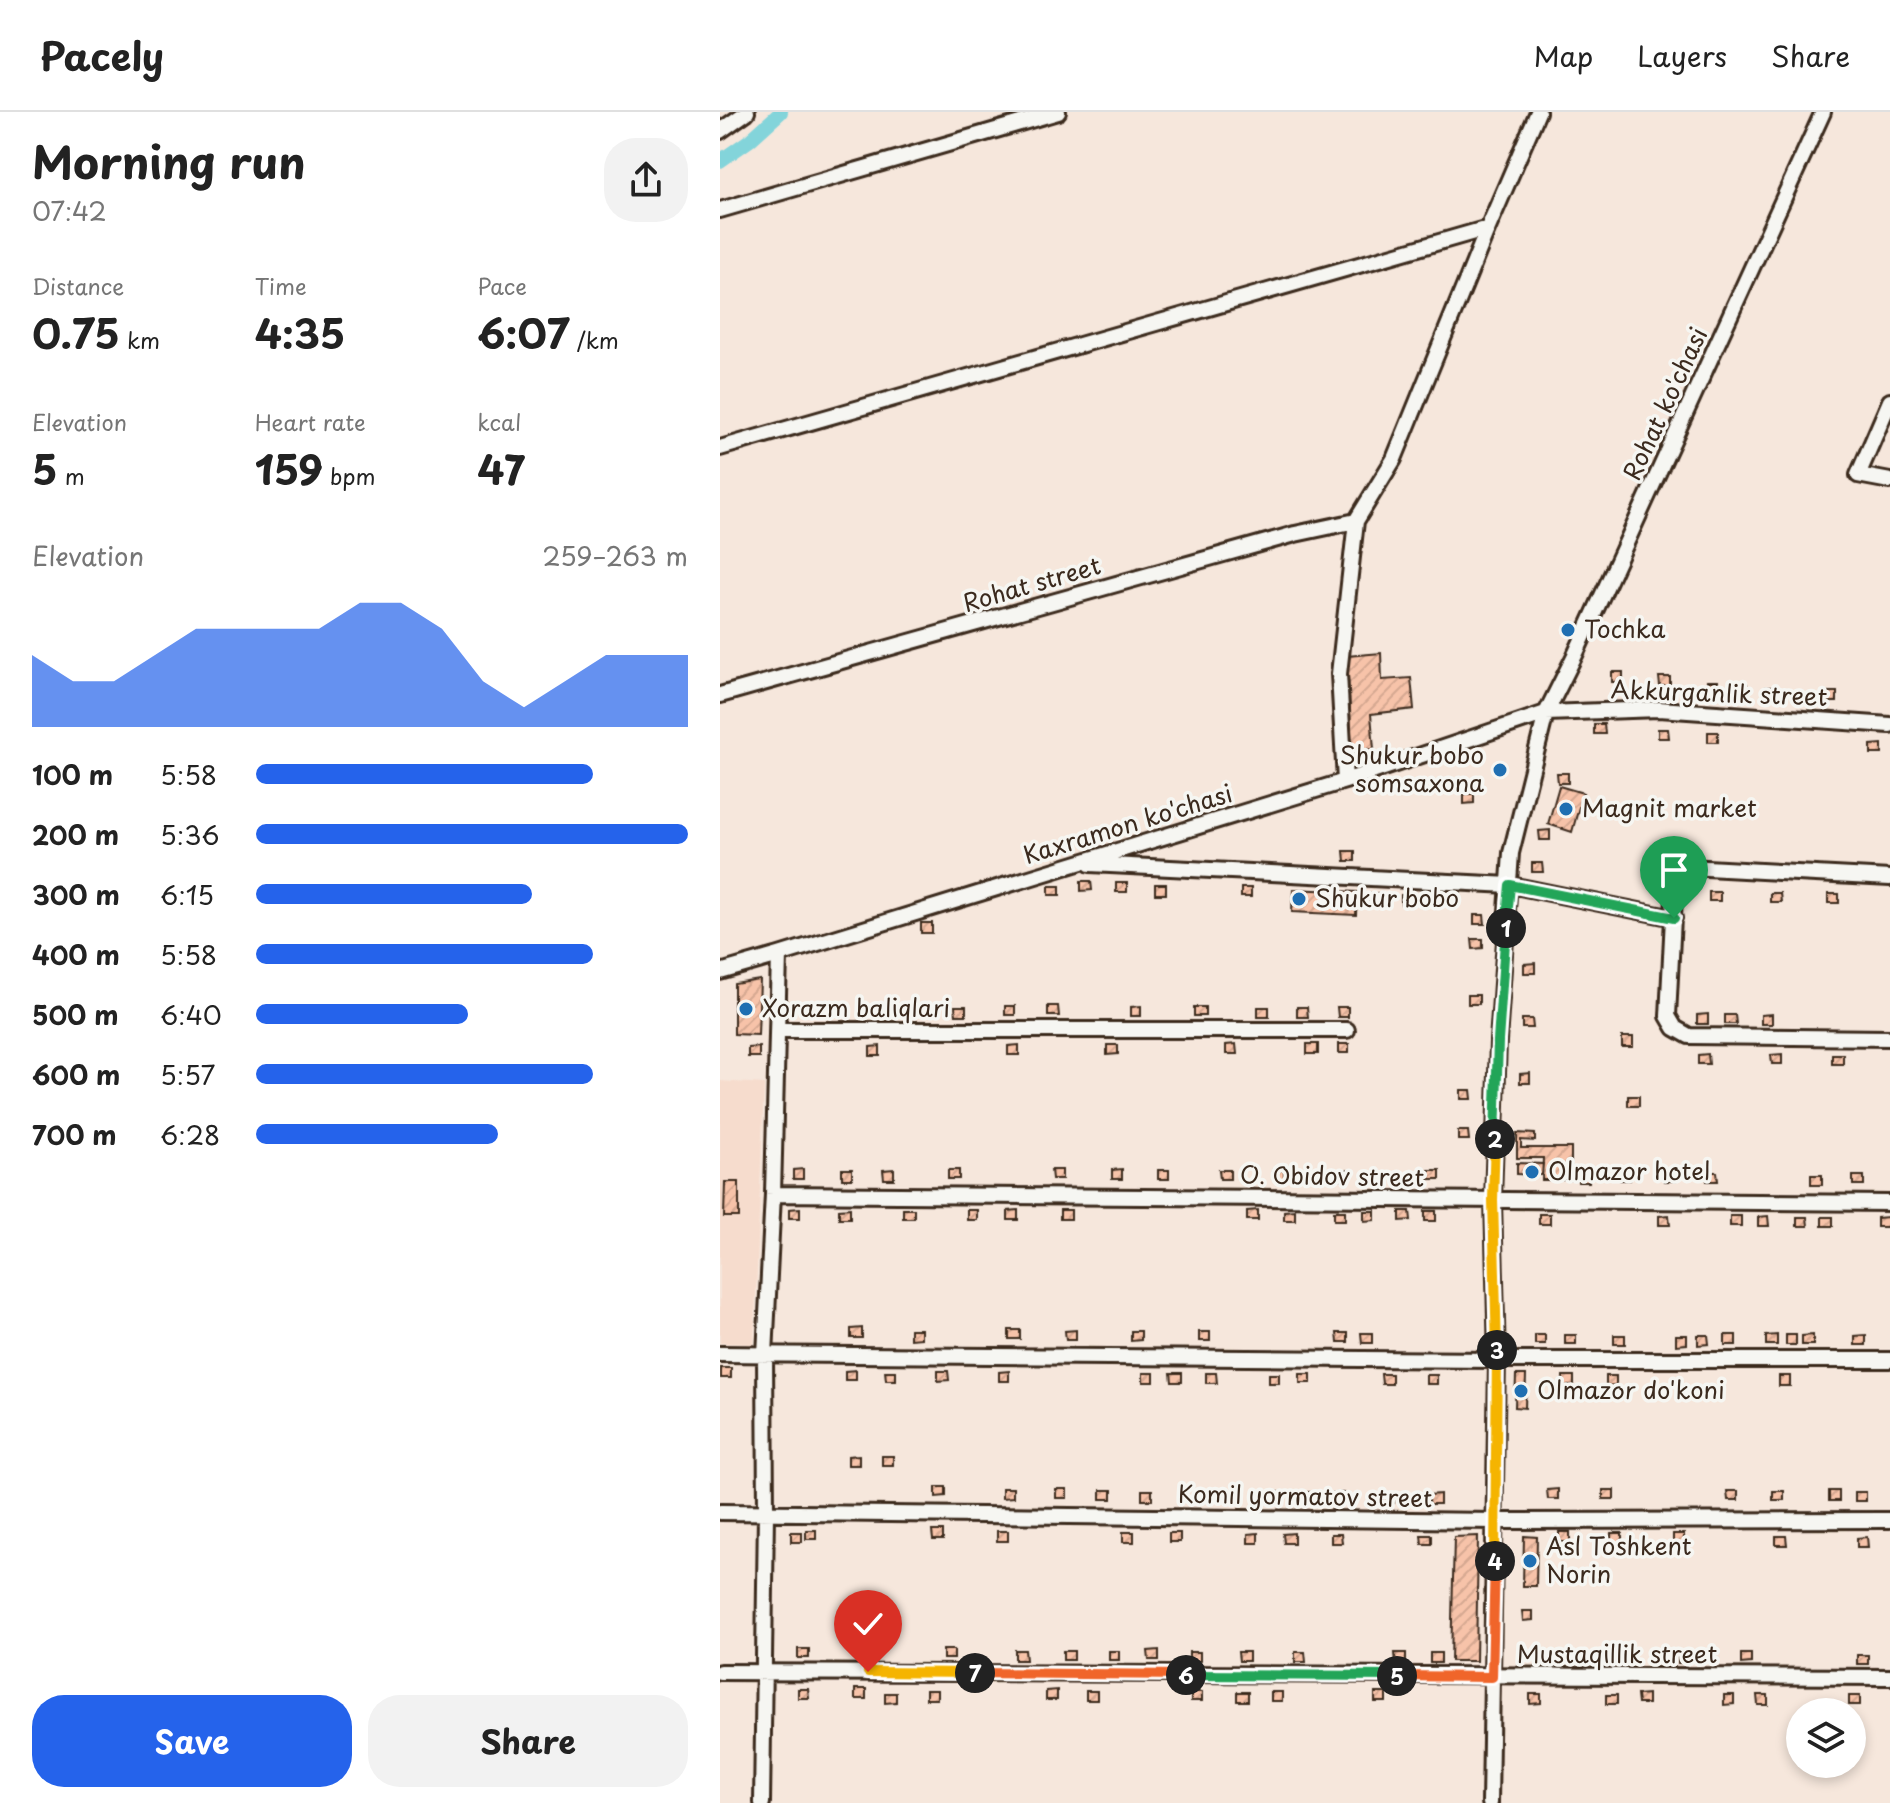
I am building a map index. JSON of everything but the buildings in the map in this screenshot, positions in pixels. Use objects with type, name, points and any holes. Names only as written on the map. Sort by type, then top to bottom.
[{"type":"street","points":[[720,131],[747,112]]},
{"type":"street","points":[[720,210],[1058,112]]},
{"type":"street","points":[[1345,781],[1339,674],[1356,521],[1394,459],[1538,112]]},
{"type":"street","name":"Rohat ko'chasi","points":[[1546,713],[1582,641],[1823,112]]},
{"type":"street","points":[[720,448],[1488,228]]},
{"type":"street","points":[[1890,401],[1858,475],[1890,481]]},
{"type":"street","name":"Rohat street","points":[[720,695],[1295,534],[1356,521]]},
{"type":"street","name":"Akkurganlik street","points":[[1546,713],[1659,709],[1890,725]]},
{"type":"street","points":[[1490,1803],[1497,1360],[1493,1200],[1498,1041],[1511,853],[1546,713]]},
{"type":"street","name":"Kaxramon ko'chasi","points":[[720,972],[1345,781],[1546,713]]},
{"type":"street","points":[[1078,864],[1510,885],[1674,918]]},
{"type":"street","points":[[1890,878],[1688,867],[1679,871],[1675,878],[1668,1016],[1675,1028],[1689,1036],[1890,1038]]},
{"type":"street","points":[[762,1803],[765,1355],[779,955]]},
{"type":"street","points":[[778,1030],[1347,1030]]},
{"type":"street","name":"O. Obidov street","points":[[773,1194],[1890,1203]]},
{"type":"street","points":[[720,1354],[1890,1360]]},
{"type":"street","name":"Komil yormatov street","points":[[720,1512],[1496,1521],[1890,1520]]},
{"type":"street","name":"Mustaqillik street","points":[[720,1672],[1890,1677]]},
{"type":"shaded area","points":[[720,1081],[764,1084],[754,1344],[720,1343]]},
{"type":"waterway","points":[[720,161],[750,140],[781,112]]},
{"type":"place","name":"Tochka","points":[[1568,630]]},
{"type":"place","name":"Shukur bobo somsaxona","points":[[1500,770]]},
{"type":"place","name":"Magnit market","points":[[1566,809]]},
{"type":"place","name":"Shukur bobo","points":[[1299,899]]},
{"type":"place","name":"Xorazm baliqlari","points":[[746,1009]]},
{"type":"place","name":"Olmazor hotel","points":[[1532,1172]]},
{"type":"place","name":"Olmazor do'koni","points":[[1521,1391]]},
{"type":"place","name":"Asl Toshkent Norin","points":[[1530,1561]]},
{"type":"route","points":[[868,1672],[1492,1677],[1497,1360],[1493,1200],[1498,1041],[1510,885],[1674,918]]}]
